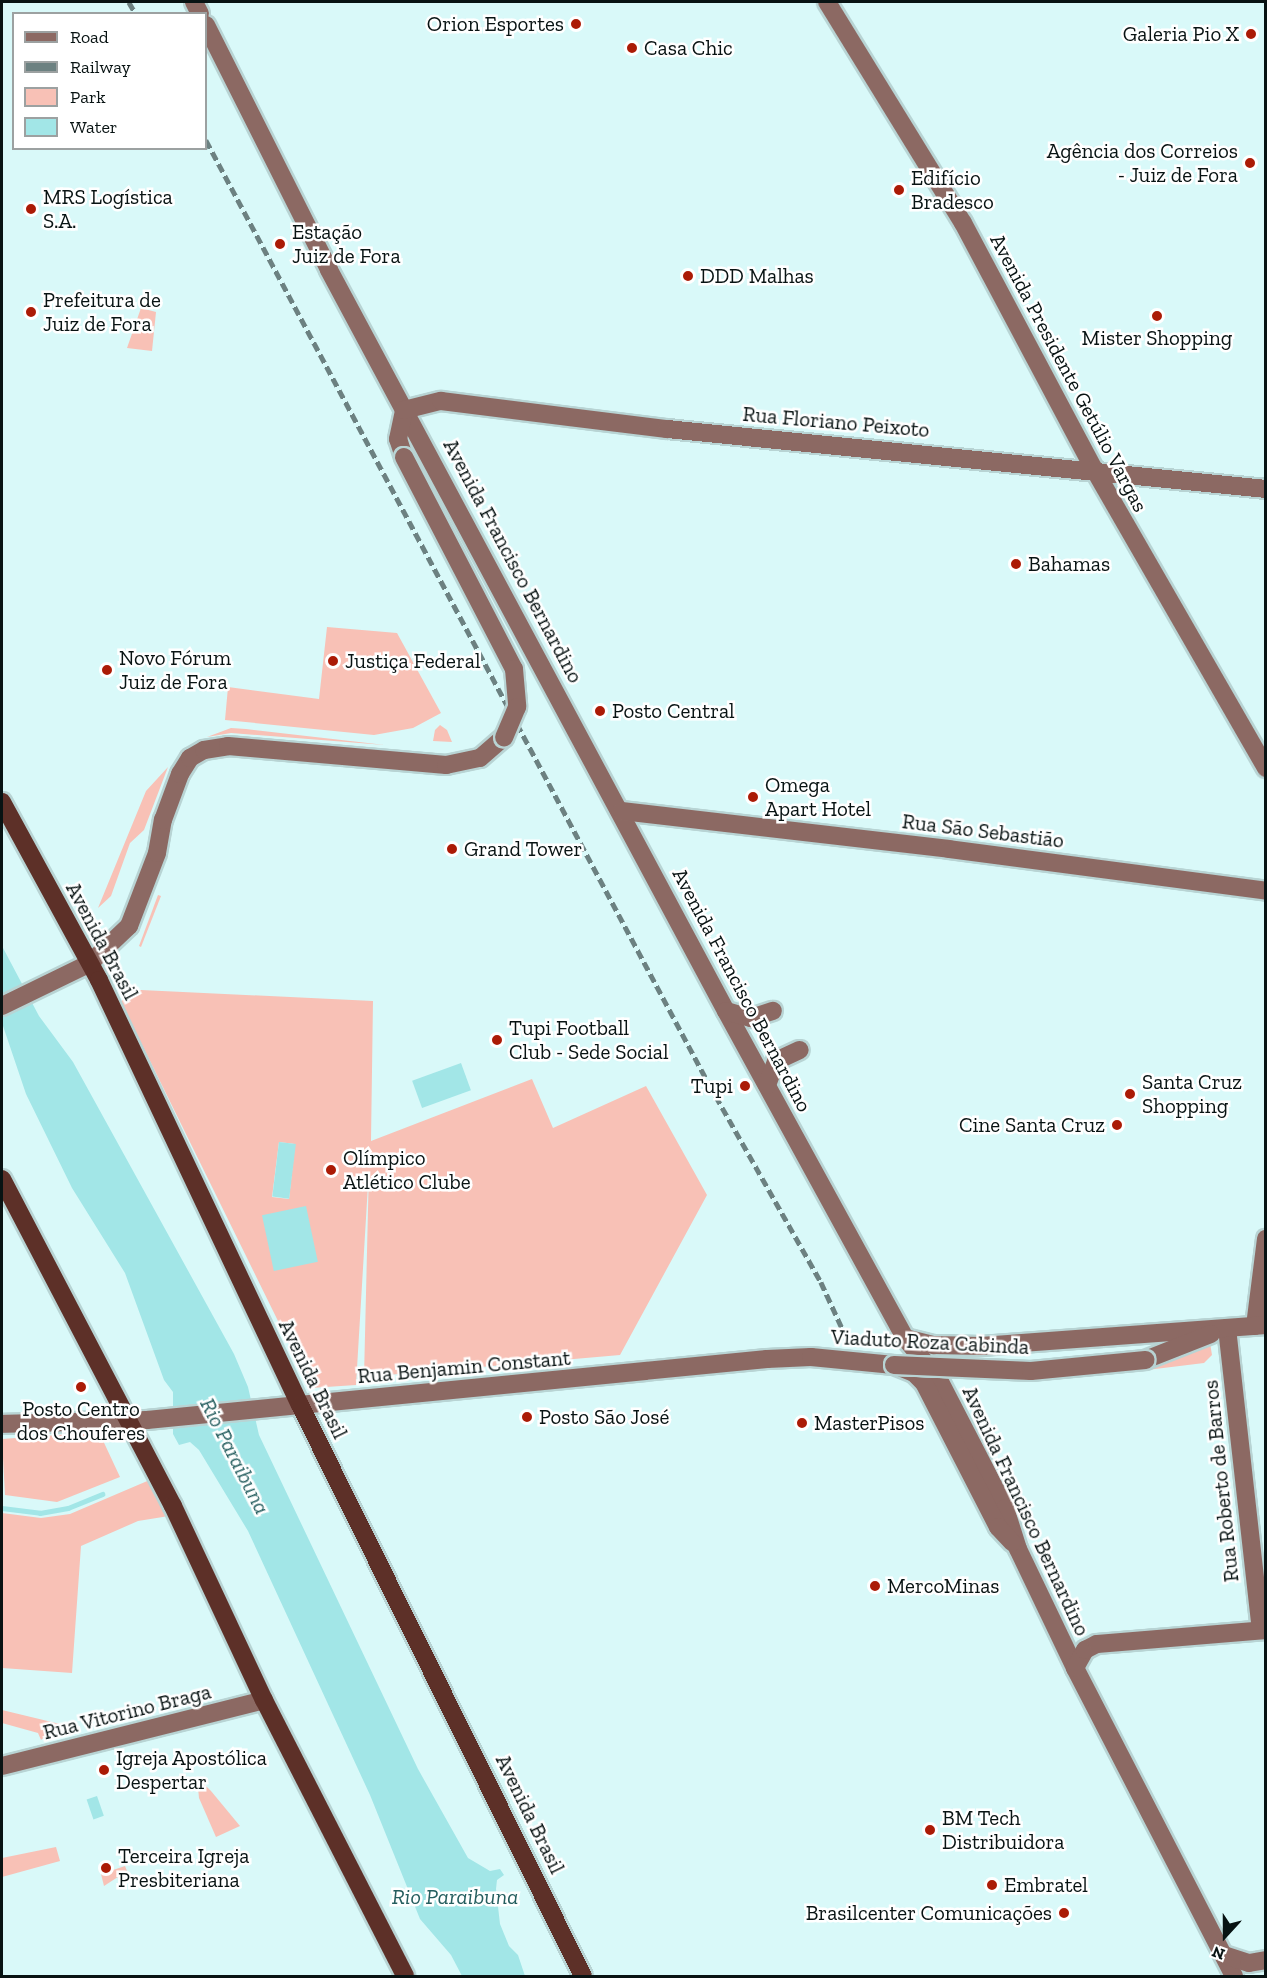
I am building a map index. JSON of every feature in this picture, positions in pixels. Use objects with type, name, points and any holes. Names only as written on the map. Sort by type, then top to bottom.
[{"type":"highway","name":"Avenida Brasil","points":[[2,802],[90,963],[300,1405],[583,1977]]},
{"type":"highway","points":[[2,1179],[105,1383],[129,1419],[264,1700],[405,1977]]},
{"type":"main road","name":"Avenida Presidente Getúlio Vargas","points":[[828,2],[963,223],[1094,470],[1264,762]]},
{"type":"main road","name":"Avenida Francisco Bernardino","points":[[207,27],[404,410],[622,812],[726,1011],[905,1338],[938,1378],[1005,1508],[1018,1549],[1076,1668],[1234,1977]]},
{"type":"main road","name":"Rua Floriano Peixoto","points":[[404,410],[441,401],[667,429],[1266,489]]},
{"type":"main road","points":[[2,1006],[90,963],[129,926],[157,853],[163,820],[180,774],[197,754],[228,746],[446,765],[480,758],[504,737],[517,707],[514,669],[404,456],[398,439],[404,410]]},
{"type":"main road","name":"Rua São Sebastião","points":[[622,812],[938,847],[1266,891]]},
{"type":"main road","points":[[726,1011],[751,1018],[773,1011]]},
{"type":"main road","points":[[767,1085],[777,1061],[800,1050]]},
{"type":"main road","points":[[905,1338],[934,1345],[981,1346],[1260,1325],[1266,1239]]},
{"type":"main road","name":"Viaduto Roza Cabinda","points":[[661,1367],[811,1357],[894,1365],[1031,1371],[1145,1360],[1227,1328]]},
{"type":"main road","name":"Rua Roberto de Barros","points":[[1227,1328],[1263,1630]]},
{"type":"main road","points":[[894,1365],[914,1373],[924,1383],[998,1527],[1018,1549]]},
{"type":"main road","name":"Rua Benjamin Constant","points":[[129,1419],[147,1420],[271,1408],[661,1367]]},
{"type":"main road","points":[[2,1424],[129,1419]]},
{"type":"main road","points":[[1076,1668],[1085,1650],[1097,1644],[1263,1630]]},
{"type":"main road","name":"Rua Vitorino Braga","points":[[2,1766],[264,1700]]},
{"type":"main road","points":[[1224,1955],[1249,1963],[1266,1960]]},
{"type":"green space","points":[[141,308],[156,312],[152,351],[127,348]]},
{"type":"green space","points":[[327,627],[397,633],[441,713],[413,728],[374,735],[225,720],[228,687],[319,699]]},
{"type":"green space","points":[[440,725],[447,730],[452,742],[433,741],[435,730]]},
{"type":"green space","points":[[231,728],[385,745],[231,733],[207,737]]},
{"type":"green space","points":[[168,767],[144,830],[130,843],[111,896],[98,908],[146,791]]},
{"type":"green space","points":[[158,895],[161,896],[141,947],[139,946]]},
{"type":"green space","points":[[129,991],[373,1001],[371,1141],[532,1079],[553,1128],[646,1086],[707,1195],[620,1355],[364,1377],[369,1168],[356,1385],[311,1388],[121,1002]],"holes":[[[279,1142],[295,1144],[289,1199],[272,1197]]]},
{"type":"green space","points":[[1210,1343],[1212,1355],[1204,1363],[1147,1370]]},
{"type":"green space","points":[[99,1432],[120,1477],[57,1502],[5,1495],[2,1439]]},
{"type":"green space","points":[[152,1479],[169,1516],[138,1521],[81,1546],[72,1673],[2,1668],[2,1513],[41,1518],[70,1514]]},
{"type":"green space","points":[[2,1710],[60,1724],[41,1740],[38,1733],[2,1723]]},
{"type":"green space","points":[[197,1777],[240,1826],[216,1837],[199,1798]]},
{"type":"green space","points":[[56,1847],[60,1861],[2,1877],[2,1858]]},
{"type":"green space","points":[[125,1866],[127,1871],[104,1886],[101,1874]]},
{"type":"water","name":"Rio Paraibuna","points":[[2,946],[39,1016],[73,1062],[234,1354],[248,1387],[259,1435],[418,1769],[468,1858],[490,1871],[500,1869],[504,1875],[497,1880],[496,1889],[500,1924],[509,1946],[518,1955],[525,1976],[462,1976],[451,1955],[420,1919],[370,1795],[248,1531],[199,1450],[190,1442],[179,1445],[173,1434],[173,1392],[164,1380],[125,1273],[72,1188],[26,1094],[2,1023]]},
{"type":"water","points":[[461,1063],[471,1090],[422,1108],[412,1081]]},
{"type":"water","points":[[279,1142],[296,1144],[289,1199],[272,1197]]},
{"type":"water","points":[[306,1206],[318,1262],[274,1271],[262,1215]]},
{"type":"water","points":[[97,1796],[104,1816],[93,1819],[87,1800]]},
{"type":"waterway","points":[[2,1508],[40,1513],[68,1508],[102,1494]]},
{"type":"railway","points":[[129,2],[135,12]]},
{"type":"railway","points":[[207,142],[709,1084],[821,1282],[843,1330]]},
{"type":"place","name":"Orion Esportes","points":[[576,24]]},
{"type":"place","name":"Galeria Pio X","points":[[1251,34]]},
{"type":"place","name":"Casa Chic","points":[[632,48]]},
{"type":"place","name":"Agência dos Correios - Juiz de Fora","points":[[1250,163]]},
{"type":"place","name":"Edifício Bradesco","points":[[899,190]]},
{"type":"place","name":"MRS Logística S.A.","points":[[31,209]]},
{"type":"place","name":"Estação Juiz de Fora","points":[[280,244]]},
{"type":"place","name":"DDD Malhas","points":[[688,276]]},
{"type":"place","name":"Prefeitura de Juiz de Fora","points":[[31,312]]},
{"type":"place","name":"Mister Shopping","points":[[1157,316]]},
{"type":"place","name":"Bahamas","points":[[1016,564]]},
{"type":"place","name":"Justiça Federal","points":[[333,661]]},
{"type":"place","name":"Novo Fórum Juiz de Fora","points":[[107,670]]},
{"type":"place","name":"Posto Central","points":[[600,711]]},
{"type":"place","name":"Omega Apart Hotel","points":[[753,797]]},
{"type":"place","name":"Grand Tower","points":[[452,849]]},
{"type":"place","name":"Tupi Football Club - Sede Social","points":[[497,1040]]},
{"type":"place","name":"Tupi","points":[[745,1086]]},
{"type":"place","name":"Santa Cruz Shopping","points":[[1130,1094]]},
{"type":"place","name":"Cine Santa Cruz","points":[[1117,1125]]},
{"type":"place","name":"Olímpico Atlético Clube","points":[[331,1170]]},
{"type":"place","name":"Posto Centro dos Chouferes","points":[[81,1387]]},
{"type":"place","name":"Posto São José","points":[[527,1417]]},
{"type":"place","name":"MasterPisos","points":[[802,1423]]},
{"type":"place","name":"MercoMinas","points":[[875,1586]]},
{"type":"place","name":"Igreja Apostólica Despertar","points":[[104,1770]]},
{"type":"place","name":"BM Tech Distribuidora","points":[[930,1830]]},
{"type":"place","name":"Terceira Igreja Presbiteriana","points":[[106,1868]]},
{"type":"place","name":"Embratel","points":[[992,1885]]},
{"type":"place","name":"Brasilcenter Comunicações","points":[[1064,1913]]}]
